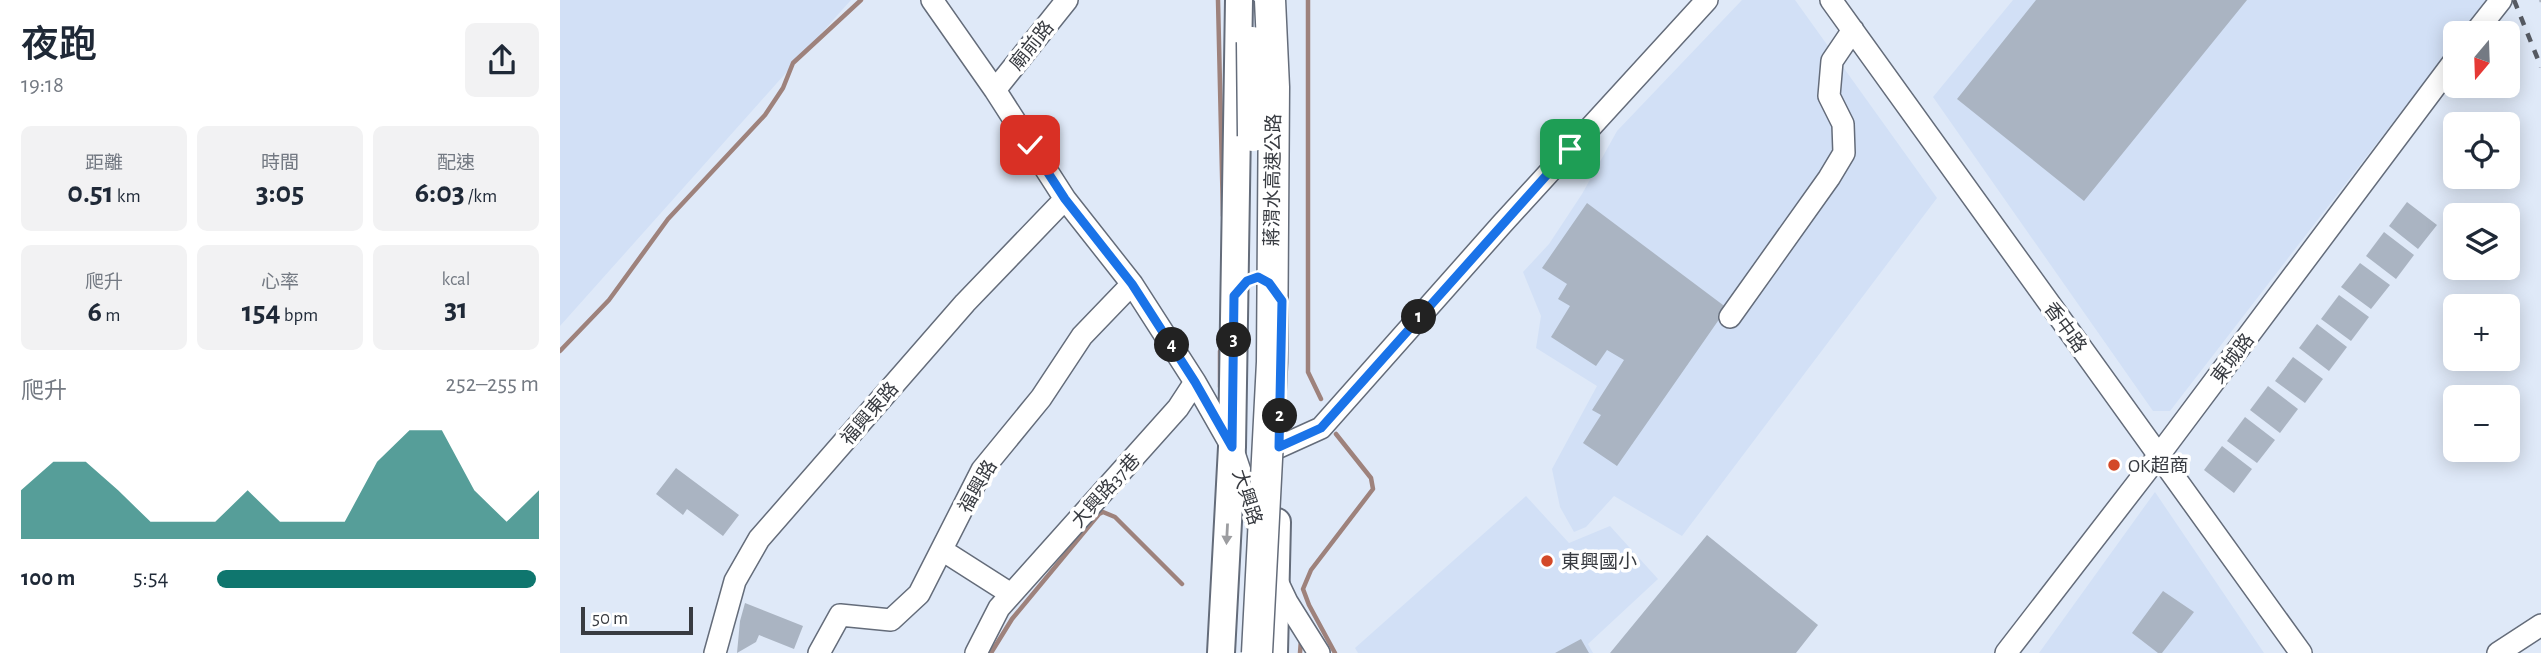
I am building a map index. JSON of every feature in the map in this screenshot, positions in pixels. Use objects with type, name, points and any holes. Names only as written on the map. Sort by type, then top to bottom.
[{"type":"highway","name":"蔣渭水高速公路","points":[[1240,653],[1251,433],[1252,0]]},
{"type":"highway","name":"蔣渭水高速公路","points":[[1257,653],[1272,362],[1273,87],[1270,0]]},
{"type":"main road","points":[[1221,653],[1232,447],[1239,0]]},
{"type":"main road","points":[[1274,653],[1282,301],[1281,0]]},
{"type":"main road","points":[[1234,296],[1247,281],[1258,277],[1269,283],[1282,301]]},
{"type":"street","name":"大興路","points":[[932,0],[995,90],[1065,199],[1132,284],[1195,382],[1232,447],[1276,581],[1286,602],[1319,653]]},
{"type":"street","name":"廟前路","points":[[995,90],[1067,0]]},
{"type":"street","points":[[1279,447],[1321,428],[1502,224],[1707,0]]},
{"type":"street","name":"香中路","points":[[1831,0],[2301,653]]},
{"type":"street","points":[[2484,21],[2501,0]]},
{"type":"street","points":[[1730,317],[1844,153],[1843,124],[1829,96],[1832,61],[1853,30]]},
{"type":"street","name":"東城路","points":[[2006,653],[2159,455],[2443,76]]},
{"type":"street","name":"福興東路","points":[[715,653],[735,581],[759,539],[965,303],[1065,199]]},
{"type":"street","name":"福興路","points":[[818,653],[840,615],[891,620],[919,594],[982,470],[1041,398],[1082,336],[1132,284]]},
{"type":"street","name":"大興路37巷","points":[[976,653],[999,608],[1178,408],[1195,382]]},
{"type":"street","points":[[942,550],[1011,594]]},
{"type":"street","points":[[2498,653],[2541,625]]},
{"type":"shaded area","points":[[560,0],[851,0],[560,326]]},
{"type":"shaded area","points":[[1742,0],[1795,0],[1937,198],[1682,536],[1614,496],[1586,527],[1574,532],[1560,507],[1552,469],[1597,386],[1536,348],[1541,316],[1523,272],[1549,244],[1582,194],[1617,131]]},
{"type":"shaded area","points":[[2013,0],[2488,0],[2471,21],[2443,21],[2443,58],[2170,411],[2153,411],[1933,97]]},
{"type":"shaded area","points":[[2155,492],[2264,653],[2039,653]]},
{"type":"shaded area","name":"東興國小","points":[[1526,496],[1569,543],[1610,526],[1658,579],[1588,644],[1593,653],[1358,653],[1355,648]]},
{"type":"building","points":[[2036,0],[2247,0],[2084,201],[1957,99]]},
{"type":"building","points":[[2407,202],[2437,225],[2418,249],[2389,226]]},
{"type":"building","points":[[1587,203],[1727,308],[1617,466],[1583,443],[1601,415],[1592,410],[1624,360],[1607,350],[1596,366],[1551,337],[1570,306],[1558,299],[1567,284],[1542,268]]},
{"type":"building","points":[[2384,232],[2414,255],[2396,279],[2366,256]]},
{"type":"building","points":[[2360,263],[2390,285],[2371,309],[2341,287]]},
{"type":"building","points":[[2339,295],[2369,317],[2351,341],[2321,319]]},
{"type":"building","points":[[2317,324],[2347,347],[2329,371],[2299,348]]},
{"type":"building","points":[[2293,357],[2323,379],[2305,403],[2275,381]]},
{"type":"building","points":[[2268,386],[2298,409],[2280,433],[2250,410]]},
{"type":"building","points":[[2245,417],[2275,440],[2257,463],[2227,441]]},
{"type":"building","points":[[2222,446],[2252,469],[2234,493],[2204,470]]},
{"type":"building","points":[[676,468],[739,515],[723,536],[687,509],[683,515],[656,494]]},
{"type":"building","points":[[1707,535],[1818,625],[1796,653],[1610,653]]},
{"type":"building","points":[[2163,591],[2194,612],[2162,653],[2158,653],[2132,633]]},
{"type":"building","points":[[745,603],[803,626],[794,649],[759,635],[756,642],[737,653]]},
{"type":"building","points":[[1581,639],[1589,653],[1555,653]]},
{"type":"waterway","points":[[560,351],[609,300],[668,219],[765,115],[783,88],[793,63],[861,0]]},
{"type":"waterway","points":[[1218,0],[1223,216]]},
{"type":"waterway","points":[[1308,0],[1308,372],[1321,399]]},
{"type":"waterway","points":[[1220,351],[1220,387]]},
{"type":"waterway","points":[[1335,653],[1303,589],[1311,570],[1373,489],[1371,478],[1336,434]]},
{"type":"waterway","points":[[991,653],[1012,619],[1103,512],[1115,517],[1182,584]]},
{"type":"waterway","points":[[1300,653],[1301,640]]},
{"type":"railway","points":[[2514,0],[2541,67]]},
{"type":"place","name":"OK超商","points":[[2114,465]]},
{"type":"place","name":"東興國小","points":[[1547,561]]},
{"type":"route","points":[[1030,145],[1065,199],[1132,284],[1195,382],[1232,447],[1234,296],[1247,281],[1258,277],[1269,283],[1282,301],[1279,447],[1321,428],[1570,149]]}]
